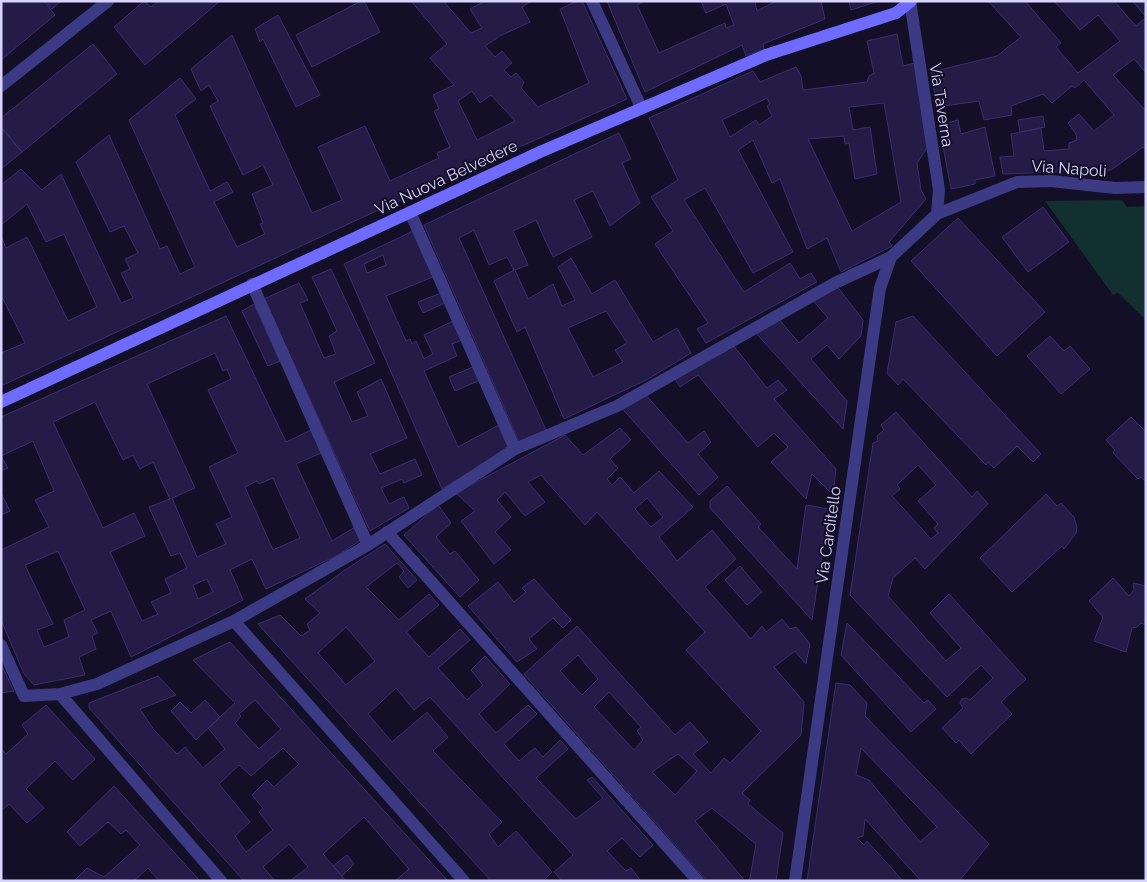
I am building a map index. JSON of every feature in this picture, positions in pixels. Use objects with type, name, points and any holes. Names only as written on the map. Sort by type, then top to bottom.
[{"type":"street","points":[[1,86],[108,1]]},
{"type":"street","points":[[592,1],[642,108]]},
{"type":"street","name":"Via Nuova Belvedere","points":[[1,402],[540,152],[766,55],[896,13],[911,2]]},
{"type":"street","name":"Via Taverna","points":[[911,2],[939,190],[937,214]]},
{"type":"street","name":"Via Napoli","points":[[937,214],[1016,182],[1051,181],[1115,188],[1146,187]]},
{"type":"street","points":[[410,212],[515,449]]},
{"type":"street","name":"Via Carditello","points":[[795,881],[880,288],[891,257],[937,214]]},
{"type":"street","points":[[1,644],[24,696],[60,694],[97,684],[234,621],[368,545],[515,449],[617,406],[835,283],[891,257]]},
{"type":"street","points":[[252,284],[368,545]]},
{"type":"street","points":[[387,532],[695,879]]},
{"type":"street","points":[[234,621],[464,881]]},
{"type":"street","points":[[60,694],[221,881]]},
{"type":"green space","points":[[1122,200],[1127,207],[1146,206],[1146,320],[1118,293],[1113,295],[1045,201]]},
{"type":"building","points":[[7,1],[44,1],[55,15],[1,60],[1,6]]},
{"type":"building","points":[[46,1],[61,1],[52,9]]},
{"type":"building","points":[[144,1],[151,7],[158,1],[220,1],[145,65],[114,27]]},
{"type":"building","points":[[364,1],[380,32],[312,67],[296,35]]},
{"type":"building","points":[[411,1],[447,1],[445,3],[471,33],[482,28],[470,9],[485,1],[531,1],[522,7],[530,22],[500,36],[485,46],[495,57],[502,51],[512,63],[504,70],[511,77],[516,73],[524,82],[521,88],[538,107],[589,83],[560,9],[577,1],[582,1],[627,99],[374,212],[1,386],[1,353],[25,343],[1,295],[1,236],[6,248],[27,237],[68,321],[97,307],[64,234],[46,242],[27,204],[1,225],[1,185],[21,169],[42,190],[61,174],[121,303],[133,298],[121,273],[130,269],[125,259],[138,253],[124,226],[110,232],[76,162],[109,135],[160,249],[167,246],[180,274],[195,267],[129,120],[180,78],[196,99],[175,115],[210,191],[227,182],[233,192],[214,202],[237,247],[265,234],[260,224],[263,223],[252,194],[273,185],[263,165],[243,175],[210,106],[218,101],[209,85],[201,91],[191,69],[232,35],[312,213],[342,200],[318,147],[365,126],[390,181],[439,158],[437,153],[450,147],[434,111],[439,109],[433,95],[454,85],[430,58],[447,44]],"holes":[[[472,91],[480,103],[491,95],[515,121],[477,140],[458,101]]]},
{"type":"building","points":[[607,1],[645,1],[637,5],[659,53],[725,23],[726,28],[734,25],[726,4],[706,13],[701,1],[757,1],[755,2],[757,11],[776,1],[821,1],[825,19],[763,44],[764,49],[746,56],[742,45],[645,92]]},
{"type":"building","points":[[849,1],[879,1],[851,10]]},
{"type":"building","points":[[988,1],[1025,1],[1061,43],[1056,47],[1078,73],[1120,41],[1098,15],[1080,30],[1054,1],[1114,1],[1136,26],[1146,17],[1146,73],[1134,59],[1113,75],[1146,111],[1146,150],[1143,147],[1111,170],[1003,174],[1000,157],[1014,156],[1011,134],[1041,128],[1044,151],[1069,149],[1069,143],[1077,140],[1076,134],[1068,123],[1079,114],[1094,131],[1114,115],[1084,80],[1075,88],[1072,86],[1052,103],[1043,94],[1011,106],[1012,115],[984,120],[979,101],[937,107],[931,72],[997,56],[1021,37]]},
{"type":"building","points":[[1136,1],[1146,1],[1146,17],[1134,3]]},
{"type":"building","points":[[278,15],[320,95],[296,107],[263,39],[260,42],[255,29]]},
{"type":"building","points":[[897,34],[903,66],[915,63],[927,148],[917,163],[921,190],[926,199],[889,242],[892,246],[841,272],[827,238],[807,249],[780,179],[772,183],[753,140],[738,150],[793,252],[753,273],[705,188],[684,200],[744,292],[790,263],[800,279],[811,273],[817,282],[706,343],[697,329],[708,323],[655,244],[673,231],[651,197],[678,180],[649,118],[753,71],[760,82],[796,67],[801,76],[803,90],[867,82],[869,76],[874,73],[867,41]],"holes":[[[767,98],[770,104],[767,106],[772,116],[759,125],[756,120],[730,137],[722,120]],[[884,103],[901,202],[852,231],[808,139],[844,136],[845,144],[849,143],[855,179],[877,174],[870,127],[853,130],[849,107]]]},
{"type":"building","points":[[93,44],[117,74],[22,152],[1,127],[1,118]]},
{"type":"building","points":[[1043,116],[1045,127],[1020,132],[1018,120]]},
{"type":"building","points":[[958,120],[961,134],[985,127],[995,176],[975,180],[975,184],[951,189],[939,125]]},
{"type":"building","points":[[1,127],[22,152],[1,169]]},
{"type":"building","points":[[619,133],[631,159],[622,163],[640,203],[610,226],[593,191],[574,200],[592,237],[553,257],[536,220],[513,231],[528,265],[515,270],[528,299],[553,284],[562,306],[575,300],[558,267],[571,258],[592,294],[615,280],[653,342],[677,328],[691,353],[648,379],[564,419],[525,327],[517,332],[494,281],[514,270],[507,257],[489,265],[474,230],[459,238],[546,430],[520,444],[424,225]],"holes":[[[606,311],[627,343],[615,350],[623,362],[593,377],[568,328]]]},
{"type":"building","points":[[1043,207],[1069,242],[1028,272],[1002,237]]},
{"type":"building","points":[[958,218],[1045,312],[997,356],[911,261]]},
{"type":"building","points":[[413,231],[433,277],[386,296],[406,341],[410,339],[412,344],[416,341],[424,359],[433,354],[424,335],[453,321],[462,340],[452,344],[457,356],[424,371],[458,447],[499,425],[510,447],[442,489],[344,264]],"holes":[[[383,255],[386,265],[367,273],[364,264]]]},
{"type":"building","points":[[331,269],[375,363],[334,382],[352,422],[368,416],[357,392],[381,379],[407,438],[370,454],[380,474],[415,459],[422,475],[404,483],[402,479],[381,488],[389,504],[404,497],[409,508],[370,531],[264,299],[299,283],[308,300],[300,303],[324,358],[336,354],[329,336],[337,331],[312,277]]},
{"type":"building","points":[[836,285],[863,320],[861,336],[839,359],[827,345],[811,359],[847,401],[843,429],[754,331],[777,317],[799,343],[828,318],[811,298]]},
{"type":"building","points":[[441,293],[445,303],[423,313],[418,302]]},
{"type":"building","points":[[254,304],[280,361],[268,366],[242,311]]},
{"type":"building","points":[[226,316],[286,442],[311,430],[321,453],[296,464],[332,541],[355,527],[361,540],[338,555],[266,589],[252,559],[230,570],[243,600],[131,657],[111,611],[91,620],[98,633],[92,636],[96,649],[79,657],[85,675],[34,685],[24,674],[1,620],[1,550],[49,527],[35,500],[54,491],[33,441],[1,456],[1,417]],"holes":[[[215,353],[223,371],[227,369],[231,379],[208,390],[238,453],[209,467],[232,517],[216,524],[226,544],[197,557],[172,498],[195,488],[147,384]],[[95,402],[123,460],[133,455],[140,469],[153,462],[170,499],[149,507],[171,556],[180,553],[187,568],[165,579],[171,593],[151,602],[158,614],[142,621],[110,552],[145,536],[134,513],[103,528],[53,422]],[[273,478],[300,538],[273,550],[245,487],[257,481],[259,484]],[[58,551],[85,610],[64,620],[69,637],[44,647],[37,630],[53,624],[25,565]],[[207,579],[213,592],[198,599],[193,585]]]},
{"type":"building","points":[[913,316],[1041,454],[1033,462],[1017,446],[994,468],[988,462],[986,465],[903,379],[898,385],[887,373],[896,322]]},
{"type":"building","points":[[1050,336],[1064,351],[1070,346],[1090,369],[1061,394],[1027,356]]},
{"type":"building","points":[[733,345],[767,388],[778,380],[787,390],[774,399],[836,469],[833,495],[812,474],[806,499],[771,462],[788,447],[774,433],[758,447],[698,375],[680,387],[675,379]]},
{"type":"building","points":[[473,367],[480,380],[455,391],[449,377]]},
{"type":"building","points":[[645,394],[688,443],[704,431],[711,442],[698,454],[718,477],[699,495],[620,406]]},
{"type":"building","points":[[896,412],[972,497],[977,491],[988,504],[925,569],[915,558],[893,578],[888,596],[946,661],[961,648],[930,613],[949,594],[1026,679],[1001,702],[1012,714],[971,754],[959,740],[956,743],[942,728],[963,708],[960,703],[962,699],[970,700],[993,678],[981,665],[947,697],[850,595],[873,443],[878,441],[877,436],[884,430],[881,425]],"holes":[[[918,465],[936,485],[918,501],[938,524],[934,528],[938,533],[931,539],[892,496],[900,489],[897,485]]]},
{"type":"building","points":[[1131,417],[1146,432],[1146,482],[1141,477],[1138,479],[1113,453],[1115,450],[1106,440]]},
{"type":"building","points":[[620,428],[631,440],[610,459],[618,468],[607,479],[612,485],[620,477],[634,493],[659,471],[693,507],[659,537],[677,561],[712,530],[736,559],[705,587],[751,639],[762,626],[766,632],[782,619],[790,629],[796,627],[810,644],[806,664],[795,651],[774,667],[804,702],[801,735],[742,793],[750,800],[748,804],[783,833],[776,881],[747,881],[750,878],[756,844],[712,808],[695,821],[745,881],[707,881],[524,674],[577,626],[675,735],[690,722],[708,742],[693,754],[711,773],[724,758],[730,763],[761,731],[686,650],[705,632],[597,512],[585,525],[541,475],[528,482],[545,502],[525,516],[505,492],[497,500],[511,517],[495,532],[511,550],[494,564],[461,521],[475,511],[456,493],[565,435],[583,455]],"holes":[[[647,498],[663,517],[651,527],[635,509]],[[578,655],[598,679],[582,695],[560,671]],[[609,692],[641,727],[637,731],[643,740],[634,750],[594,707]],[[678,754],[697,771],[675,795],[652,772]]]},
{"type":"building","points":[[1,456],[8,468],[1,471]]},
{"type":"building","points":[[727,486],[761,524],[758,527],[797,569],[806,505],[829,509],[812,620],[710,508],[710,501]]},
{"type":"building","points":[[1,493],[10,511],[1,515]]},
{"type":"building","points":[[1046,494],[1057,506],[1061,503],[1074,517],[1077,527],[1076,533],[1064,549],[1062,546],[1012,592],[980,558]]},
{"type":"building","points":[[438,505],[451,523],[436,537],[450,554],[455,551],[479,580],[460,597],[404,535]]},
{"type":"building","points":[[385,544],[417,580],[408,588],[399,577],[404,571],[397,563],[366,587],[399,620],[429,594],[439,605],[406,632],[429,657],[460,629],[470,640],[438,668],[467,700],[483,685],[471,670],[485,656],[510,684],[479,714],[496,733],[528,705],[537,714],[504,744],[519,761],[535,748],[543,757],[560,740],[568,749],[536,778],[576,819],[603,798],[587,780],[592,777],[653,845],[640,857],[622,838],[607,851],[626,871],[631,868],[641,881],[562,881],[554,872],[573,855],[430,697],[414,710],[396,688],[368,714],[392,742],[427,712],[448,737],[433,751],[502,822],[489,834],[498,847],[516,831],[552,872],[543,881],[491,881],[258,624],[280,615],[301,636],[310,630],[307,624],[320,613],[305,599]],"holes":[[[346,627],[375,661],[346,685],[318,653]]]},
{"type":"building","points":[[740,566],[762,592],[747,605],[725,580]]},
{"type":"building","points":[[1113,578],[1129,596],[1134,590],[1133,583],[1146,586],[1146,625],[1141,623],[1137,627],[1132,628],[1126,652],[1094,641],[1103,617],[1089,601]]},
{"type":"building","points":[[534,579],[571,620],[563,628],[553,618],[529,639],[537,649],[517,662],[468,606],[498,582],[514,602],[526,592],[522,588]]},
{"type":"building","points":[[847,623],[924,703],[928,700],[936,709],[911,732],[841,655]]},
{"type":"building","points":[[230,642],[448,881],[395,881],[409,869],[364,817],[323,854],[346,881],[290,881],[308,867],[289,844],[263,867],[275,881],[244,881],[89,708],[89,703],[158,676],[176,695],[140,709],[154,730],[177,754],[185,747],[203,768],[225,749],[208,728],[235,703],[193,660]],"holes":[[[255,700],[281,729],[259,749],[235,723],[241,716],[239,714]],[[283,748],[299,764],[274,787],[267,780],[252,795],[263,808],[259,812],[273,830],[246,852],[235,836],[250,822],[219,784],[239,765],[251,776]]]},
{"type":"building","points":[[1,664],[14,691],[1,693]]},
{"type":"building","points":[[836,683],[850,685],[867,703],[865,716],[989,844],[959,881],[921,881],[865,819],[863,836],[857,838],[864,845],[867,841],[903,881],[807,881]],"holes":[[[861,748],[937,827],[920,842],[869,780],[856,775]]]},
{"type":"building","points":[[205,700],[220,717],[196,740],[171,711],[180,702],[191,713]]},
{"type":"building","points":[[46,705],[95,759],[73,780],[55,761],[26,789],[44,808],[27,823],[9,804],[1,811],[1,748],[6,754],[28,734],[22,725]]},
{"type":"building","points":[[114,786],[200,881],[159,881],[148,868],[134,881],[74,881],[87,868],[104,877],[140,845],[126,830],[121,834],[108,822],[80,846],[67,832]]},
{"type":"building","points":[[347,855],[354,864],[342,876],[333,866]]}]
